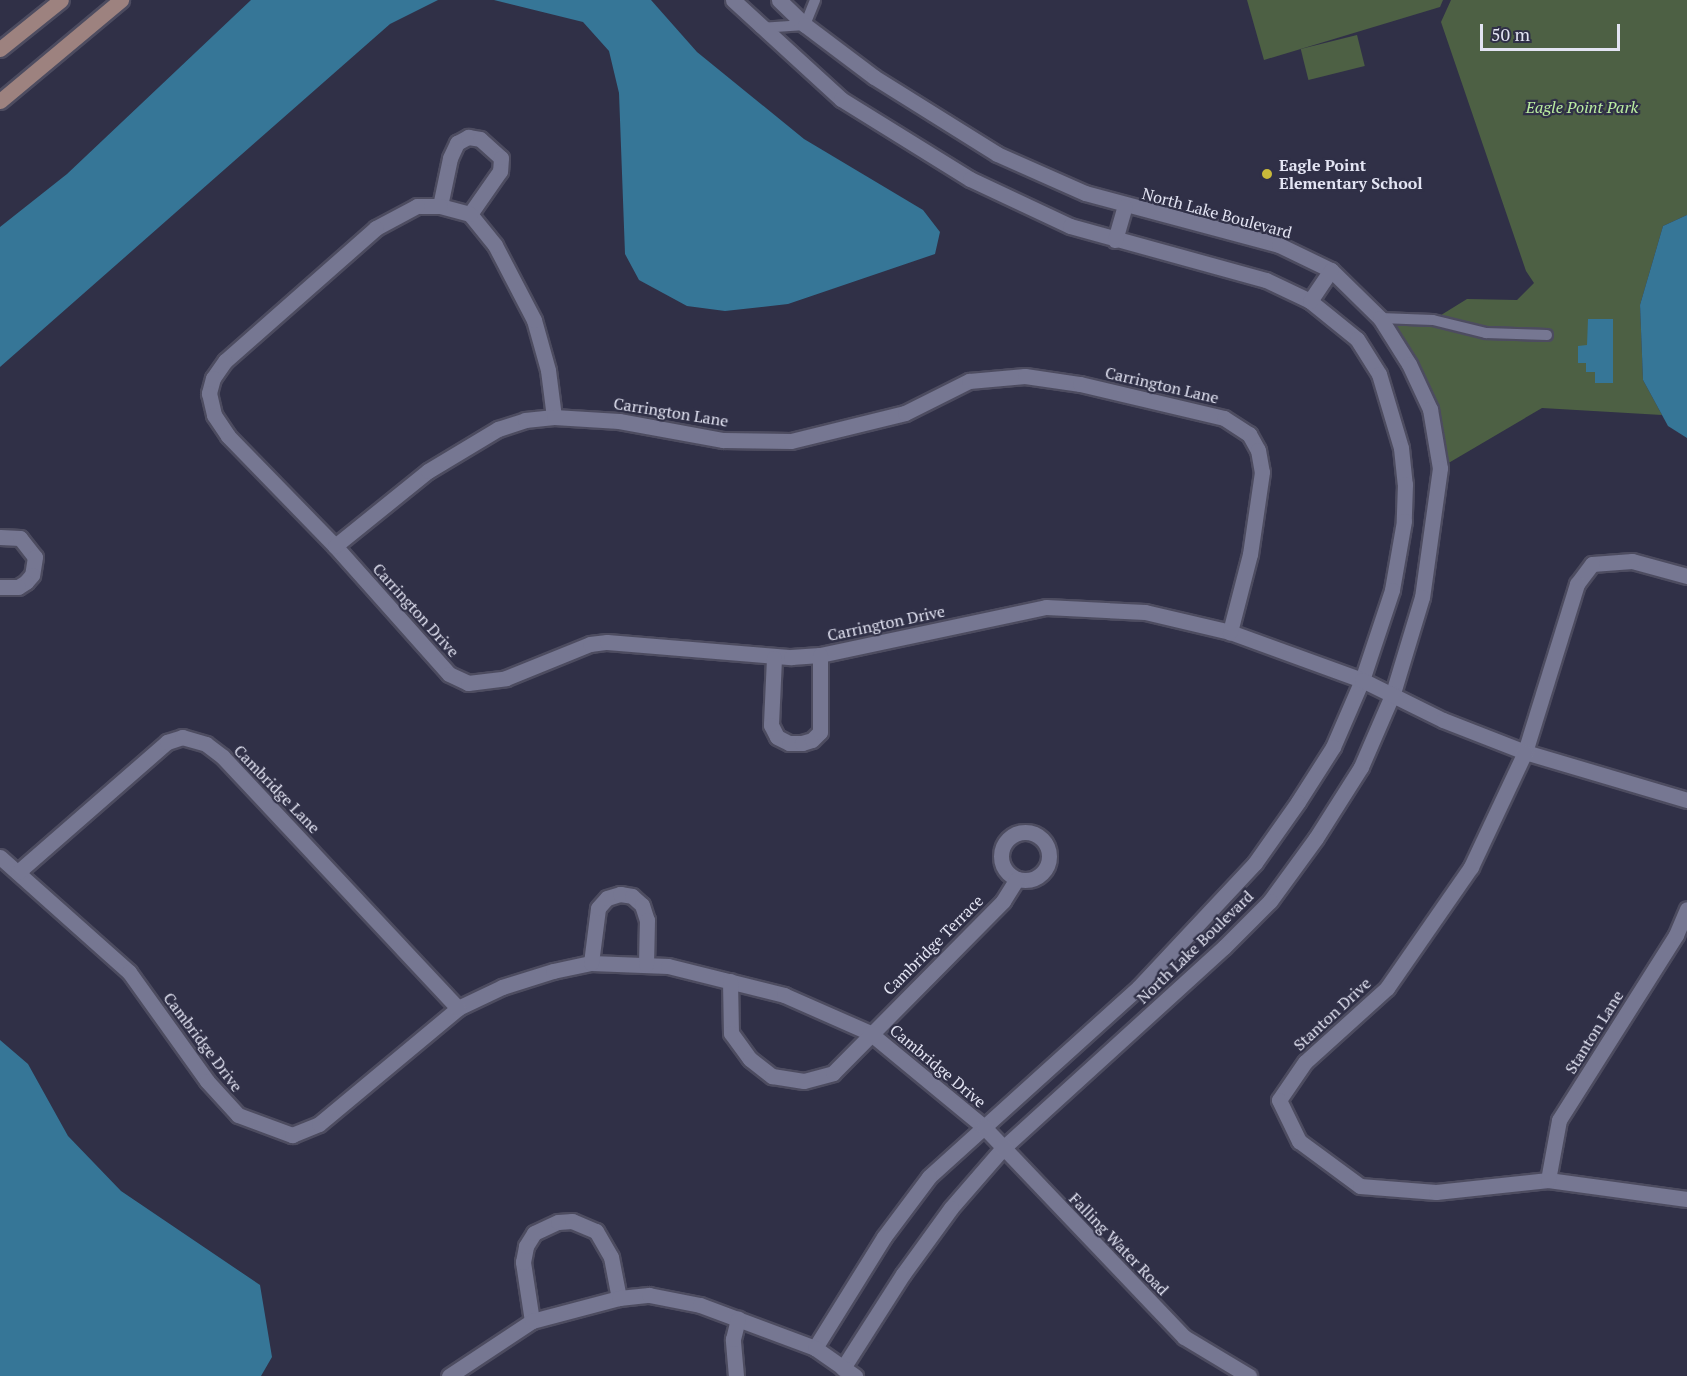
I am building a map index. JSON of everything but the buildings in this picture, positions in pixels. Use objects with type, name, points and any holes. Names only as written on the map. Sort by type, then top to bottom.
[{"type":"main road","points":[[0,49],[61,0]]},
{"type":"main road","points":[[0,100],[120,0]]},
{"type":"street","name":"North Lake Boulevard","points":[[733,0],[759,28],[841,99],[970,179],[1070,226],[1266,280],[1310,301],[1357,339],[1369,354],[1392,410],[1401,448],[1405,484],[1399,556],[1392,590],[1362,680],[1333,747],[1256,863],[1138,987],[929,1177],[884,1237],[815,1348]]},
{"type":"street","name":"North Lake Boulevard","points":[[779,0],[805,25],[874,77],[998,154],[1125,206],[1279,245],[1331,270],[1380,318],[1409,364],[1430,409],[1440,468],[1422,597],[1393,693],[1361,767],[1316,838],[1270,901],[1224,947],[1003,1148],[951,1208],[903,1274],[849,1372]]},
{"type":"street","points":[[440,206],[450,158],[457,143],[468,137],[480,139],[501,158],[500,171],[470,214],[495,245],[534,320],[548,370],[554,417]]},
{"type":"street","name":"Carrington Drive","points":[[470,214],[440,206],[417,206],[376,228],[225,361],[213,378],[209,393],[214,415],[228,436],[335,546],[448,674],[468,683],[506,678],[590,644],[607,642],[774,658],[819,655],[1046,607],[1145,612],[1230,632],[1362,680]]},
{"type":"street","points":[[1115,240],[1125,206]]},
{"type":"street","points":[[1310,301],[1331,270]]},
{"type":"street","name":"Carrington Lane","points":[[335,546],[448,459],[498,429],[525,420],[554,417],[620,421],[723,440],[791,441],[905,413],[969,381],[1025,376],[1080,384],[1224,418],[1249,434],[1258,450],[1262,472],[1250,554],[1230,632]]},
{"type":"street","points":[[0,537],[20,538],[35,557],[32,575],[26,582],[18,587],[0,587]]},
{"type":"street","name":"Stanton Drive","points":[[1687,576],[1632,561],[1592,564],[1577,584],[1525,752],[1471,867],[1387,988],[1305,1062],[1279,1100],[1299,1141],[1360,1186],[1436,1192],[1548,1180],[1687,1199]]},
{"type":"street","points":[[774,658],[771,725],[777,737],[789,743],[802,743],[812,740],[820,732],[819,655]]},
{"type":"street","points":[[1362,680],[1393,693],[1443,720],[1525,752],[1687,800]]},
{"type":"street","name":"Cambridge Lane","points":[[18,872],[167,742],[182,738],[206,744],[223,757],[458,1008]]},
{"type":"street","name":"Cambridge Drive","points":[[0,857],[129,972],[207,1081],[238,1115],[267,1128],[292,1135],[320,1124],[458,1008],[502,987],[591,963],[646,964],[730,981],[784,995],[870,1033],[984,1127]]},
{"type":"street","name":"Cambridge Terrace","points":[[870,1033],[1003,902],[1017,879]]},
{"type":"street","points":[[591,963],[598,908],[620,894],[632,896],[642,905],[647,920],[646,964]]},
{"type":"street","name":"Stanton Lane","points":[[1548,1180],[1559,1120],[1676,935],[1687,909]]},
{"type":"street","name":"Cambridge Drive","points":[[730,981],[731,1033],[750,1059],[772,1076],[804,1081],[833,1073],[870,1033]]},
{"type":"street","name":"Falling Water Road","points":[[984,1127],[1184,1337],[1242,1375]]},
{"type":"street","points":[[532,1321],[523,1262],[526,1246],[534,1233],[558,1222],[572,1221],[596,1231],[611,1257],[619,1298]]},
{"type":"street","points":[[449,1376],[532,1321],[619,1298],[649,1296],[700,1305],[815,1348],[849,1372]]},
{"type":"street","points":[[736,1376],[733,1339],[738,1319]]},
{"type":"lane","points":[[759,28],[805,25],[815,0]]},
{"type":"lane","points":[[1380,318],[1433,320],[1463,325],[1486,333],[1547,335]]},
{"type":"green space","points":[[1247,0],[1443,0],[1440,7],[1264,60]]},
{"type":"green space","name":"Eagle Point Park","points":[[1451,0],[1687,0],[1687,215],[1663,226],[1640,305],[1643,380],[1662,415],[1542,408],[1440,468],[1437,437],[1380,318],[1433,320],[1467,299],[1517,300],[1534,283],[1526,271],[1441,22]]},
{"type":"green space","points":[[1357,35],[1365,66],[1308,80],[1301,49]]},
{"type":"water","points":[[251,0],[438,0],[390,24],[0,367],[0,227],[67,174]]},
{"type":"water","points":[[494,0],[651,0],[697,52],[804,139],[923,210],[940,232],[935,254],[788,304],[725,311],[687,306],[639,280],[625,254],[619,93],[609,51],[583,22]]},
{"type":"water","points":[[1687,215],[1687,438],[1668,426],[1643,380],[1640,305],[1663,226]]},
{"type":"water","points":[[1588,319],[1613,319],[1613,383],[1595,383],[1595,372],[1586,372],[1586,363],[1578,363],[1578,346],[1587,345]]},
{"type":"water","points":[[0,1040],[28,1064],[68,1136],[121,1191],[260,1285],[272,1357],[261,1376],[0,1376]]},
{"type":"place","name":"Eagle Point Elementary School","points":[[1267,174]]}]
